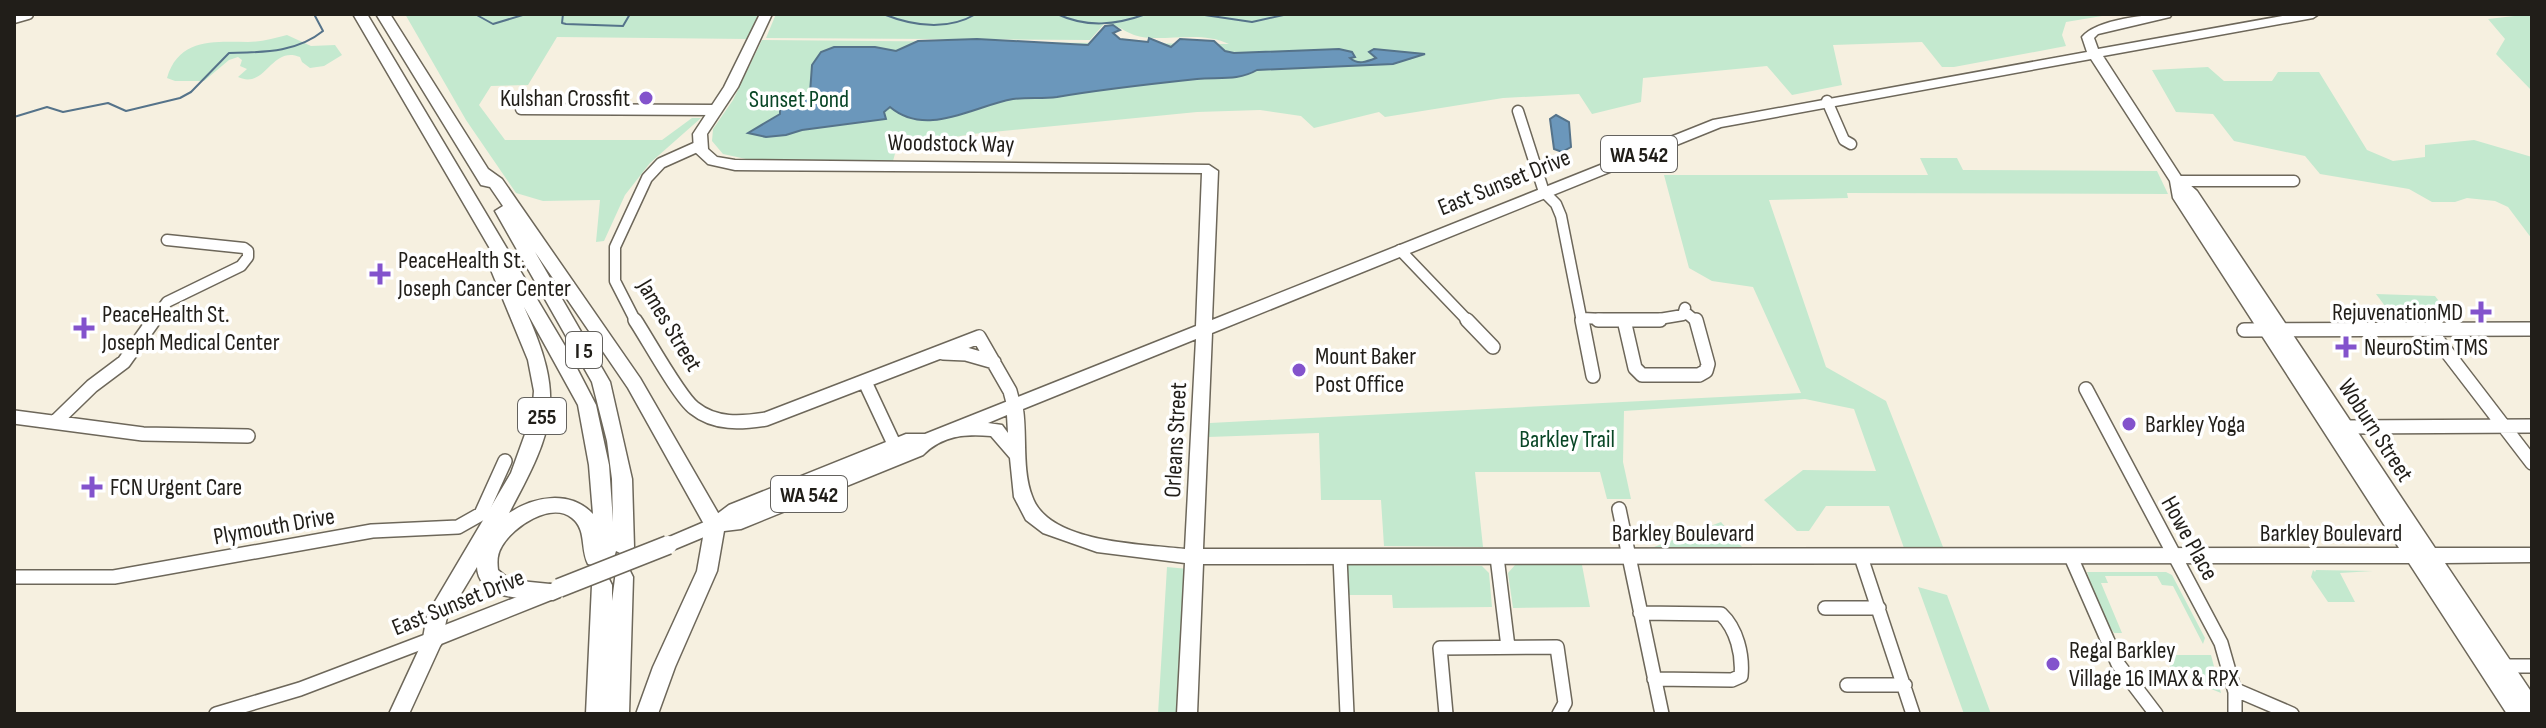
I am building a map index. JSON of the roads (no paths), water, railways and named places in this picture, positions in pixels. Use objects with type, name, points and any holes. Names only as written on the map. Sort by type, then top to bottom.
[{"type":"highway","name":"I 5","points":[[360,14],[562,356],[587,405],[599,465],[601,557],[588,521],[579,511],[552,505],[522,514],[508,524],[488,547]]},
{"type":"highway","name":"I 5","points":[[383,14],[482,173],[601,382],[622,479],[624,547]]},
{"type":"highway","points":[[482,173],[496,183],[602,334],[634,383],[715,525],[715,541],[708,567],[663,667],[647,714]]},
{"type":"highway","name":"255","points":[[434,638],[437,615],[523,469],[537,438],[543,411],[539,368],[495,260],[496,248]]},
{"type":"highway","points":[[434,638],[488,547]]},
{"type":"highway","points":[[488,547],[486,569],[498,585],[516,590],[556,590]]},
{"type":"highway","points":[[618,714],[623,577]]},
{"type":"highway","points":[[597,714],[602,585]]},
{"type":"main road","points":[[699,146],[701,131],[731,87],[766,14]]},
{"type":"main road","points":[[2094,53],[2088,37],[2094,31],[2166,14]]},
{"type":"main road","name":"East Sunset Drive","points":[[715,525],[735,524],[917,450],[926,441],[956,428],[1718,123],[2313,14]]},
{"type":"main road","name":"Woburn Street","points":[[2094,53],[2177,181],[2192,194],[2274,330],[2423,557],[2532,710]]},
{"type":"main road","name":"Woodstock Way","points":[[699,146],[709,159],[735,165],[1209,170]]},
{"type":"main road","name":"Orleans Street","points":[[1187,714],[1209,170]]},
{"type":"main road","name":"Woburn Street","points":[[2274,330],[2345,427],[2518,714]]},
{"type":"main road","name":"Barkley Boulevard","points":[[1014,406],[1024,502],[1037,520],[1057,534],[1077,541],[1194,557],[2532,555]]},
{"type":"main road","points":[[956,428],[996,430],[1018,456]]},
{"type":"main road","name":"East Sunset Drive","points":[[434,638],[715,525],[732,511],[912,439],[926,441]]},
{"type":"main road","points":[[399,714],[434,638]]},
{"type":"street","points":[[14,18],[28,14]]},
{"type":"street","points":[[1827,101],[1844,140],[1851,144]]},
{"type":"street","points":[[521,109],[715,110]]},
{"type":"street","points":[[1518,111],[1544,192],[1556,204],[1561,216],[1593,376]]},
{"type":"street","name":"James Street","points":[[699,146],[670,158],[653,170],[625,220],[613,260],[619,293],[688,403],[700,413],[720,421],[752,422],[777,416],[979,337]]},
{"type":"street","points":[[2177,181],[2294,181]]},
{"type":"street","points":[[55,422],[92,386],[124,362],[167,302],[215,281],[241,266],[248,257],[248,251],[244,248],[167,240]]},
{"type":"street","points":[[1400,250],[1493,347]]},
{"type":"street","points":[[1582,318],[1624,320],[1674,317],[1685,310],[1694,317],[1708,364],[1702,374],[1648,378],[1642,375],[1635,368],[1624,320]]},
{"type":"street","points":[[2244,330],[2532,329]]},
{"type":"street","points":[[2430,330],[2532,463]]},
{"type":"street","name":"Barkley Boulevard","points":[[979,337],[1009,389],[1014,406]]},
{"type":"street","points":[[936,353],[966,354],[994,362]]},
{"type":"street","points":[[865,382],[895,446]]},
{"type":"street","name":"Howe Place","points":[[2086,389],[2208,617],[2228,662],[2236,690],[2235,714]]},
{"type":"street","points":[[14,417],[143,434],[248,436]]},
{"type":"street","points":[[2345,427],[2532,426]]},
{"type":"street","name":"Plymouth Drive","points":[[14,577],[114,577],[372,531],[458,527],[481,514],[505,461]]},
{"type":"street","points":[[1619,509],[1662,714]]},
{"type":"street","points":[[1340,557],[1347,714]]},
{"type":"street","points":[[1497,557],[1508,647]]},
{"type":"street","points":[[1861,557],[1913,714]]},
{"type":"street","points":[[2071,557],[2118,664],[2156,714]]},
{"type":"street","points":[[1825,608],[1879,608]]},
{"type":"street","points":[[1640,613],[1721,614],[1729,621],[1742,667],[1741,676],[1732,680],[1654,679]]},
{"type":"street","name":"East Sunset Drive","points":[[216,714],[300,689],[434,638]]},
{"type":"street","points":[[1446,714],[1440,648],[1508,647],[1557,647],[1565,703],[1559,714]]},
{"type":"street","points":[[2503,666],[2532,666]]},
{"type":"street","points":[[1847,685],[1905,685]]},
{"type":"street","points":[[2236,690],[2292,714]]},
{"type":"water","name":"Sunset Pond","points":[[1113,25],[1120,30],[1113,33],[1120,39],[1148,42],[1149,38],[1171,47],[1180,39],[1214,41],[1225,51],[1234,53],[1339,49],[1352,52],[1355,57],[1350,58],[1359,62],[1376,58],[1369,52],[1374,49],[1425,54],[1393,64],[1257,70],[1235,77],[1051,98],[1013,99],[935,120],[904,116],[890,107],[884,112],[886,119],[802,130],[786,135],[766,137],[748,133],[780,114],[780,105],[810,93],[812,65],[821,52],[834,47],[875,47],[896,51],[918,41],[977,39],[1088,45],[1105,26]]},
{"type":"water","points":[[1556,115],[1569,122],[1571,147],[1562,152],[1554,149],[1550,119]]},
{"type":"waterway","points":[[14,117],[47,107],[63,112],[108,103],[126,111],[180,98],[191,92],[229,53],[278,50],[313,38],[323,31],[314,14]]},
{"type":"waterway","points":[[436,14],[454,14]]},
{"type":"waterway","points":[[475,14],[493,24],[526,14]]},
{"type":"waterway","points":[[563,14],[562,23],[566,24],[623,26],[630,14]]},
{"type":"waterway","points":[[883,14],[930,25],[953,23],[976,14]]},
{"type":"waterway","points":[[1057,14],[1090,23],[1124,21],[1146,14]]},
{"type":"waterway","points":[[1198,14],[1252,22],[1288,14]]},
{"type":"place","name":"Kulshan Crossfit","points":[[646,98]]},
{"type":"place","name":"PeaceHealth St. Joseph Cancer Center","points":[[380,274]]},
{"type":"place","name":"RejuvenationMD","points":[[2481,312]]},
{"type":"place","name":"PeaceHealth St. Joseph Medical Center","points":[[84,328]]},
{"type":"place","name":"NeuroStim TMS","points":[[2346,347]]},
{"type":"place","name":"Mount Baker Post Office","points":[[1299,370]]},
{"type":"place","name":"Barkley Yoga","points":[[2129,424]]},
{"type":"place","name":"FCN Urgent Care","points":[[92,487]]},
{"type":"place","name":"Regal Barkley Village 16 IMAX & RPX","points":[[2053,664]]},
{"type":"park label","name":"Barkley Trail","points":[[1567,439]]}]
